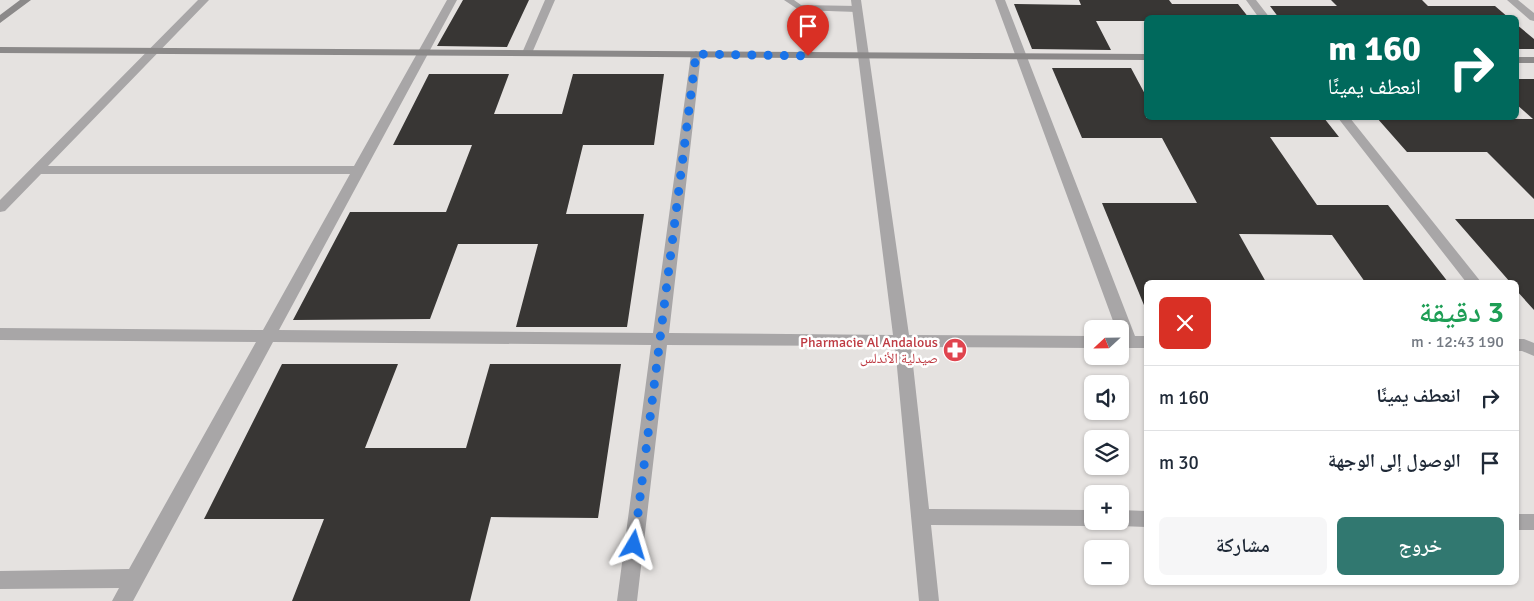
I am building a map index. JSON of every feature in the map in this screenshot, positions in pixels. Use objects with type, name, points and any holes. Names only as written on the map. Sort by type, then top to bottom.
[{"type":"street","points":[[0,20],[26,0]]},
{"type":"street","points":[[0,208],[204,0]]},
{"type":"street","points":[[122,601],[452,0]]},
{"type":"street","points":[[527,53],[550,0]]},
{"type":"street","points":[[1000,0],[1116,320]]},
{"type":"street","points":[[1251,0],[1263,15]]},
{"type":"street","points":[[1512,0],[1534,18]]},
{"type":"street","points":[[856,4],[902,340],[929,601]]},
{"type":"street","points":[[0,50],[1144,57]]},
{"type":"street","points":[[627,601],[696,54]]},
{"type":"street","points":[[1519,60],[1534,60]]},
{"type":"street","points":[[1346,120],[1472,280]]},
{"type":"street","points":[[37,170],[359,170]]},
{"type":"street","points":[[0,334],[1084,342]]},
{"type":"street","points":[[1129,342],[1144,342]]},
{"type":"street","points":[[921,517],[1084,518]]},
{"type":"street","points":[[1129,518],[1144,519]]},
{"type":"street","points":[[1519,522],[1534,522]]},
{"type":"street","points":[[0,580],[134,578]]},
{"type":"lane","points":[[788,0],[799,7],[856,4]]},
{"type":"building","points":[[463,0],[529,0],[507,47],[437,46]]},
{"type":"building","points":[[1079,0],[1169,0],[1172,4],[1238,4],[1247,15],[1144,15],[1144,21],[1096,21],[1111,50],[1032,49],[1014,4],[1081,5]]},
{"type":"building","points":[[1331,0],[1422,0],[1428,6],[1495,6],[1506,15],[1277,15],[1270,6],[1337,6]]},
{"type":"building","points":[[1519,26],[1534,39],[1534,49],[1519,49]]},
{"type":"building","points":[[1052,68],[1131,68],[1144,92],[1144,120],[1326,120],[1339,137],[1270,137],[1317,205],[1388,205],[1446,280],[1364,280],[1332,235],[1239,234],[1265,280],[1144,280],[1144,305],[1102,203],[1197,203],[1162,138],[1082,138]]},
{"type":"building","points":[[429,74],[509,74],[494,114],[562,114],[573,74],[664,74],[654,145],[583,145],[566,214],[644,214],[627,327],[516,327],[538,244],[458,244],[430,319],[293,320],[350,212],[446,212],[472,145],[393,145]]},
{"type":"building","points":[[1519,79],[1534,79],[1534,199],[1487,152],[1407,152],[1379,120],[1519,120],[1533,119],[1519,107]]},
{"type":"building","points":[[1455,219],[1534,219],[1534,310],[1519,293],[1519,280],[1508,280]]},
{"type":"building","points":[[282,364],[398,364],[365,448],[466,448],[490,364],[621,364],[598,518],[491,517],[470,601],[292,601],[324,519],[204,519]]},
{"type":"place","name":"Pharmacie Al Andalous صيدلية الأندلس","points":[[955,350]]},
{"type":"route","points":[[634,545],[696,54],[808,56]]}]
